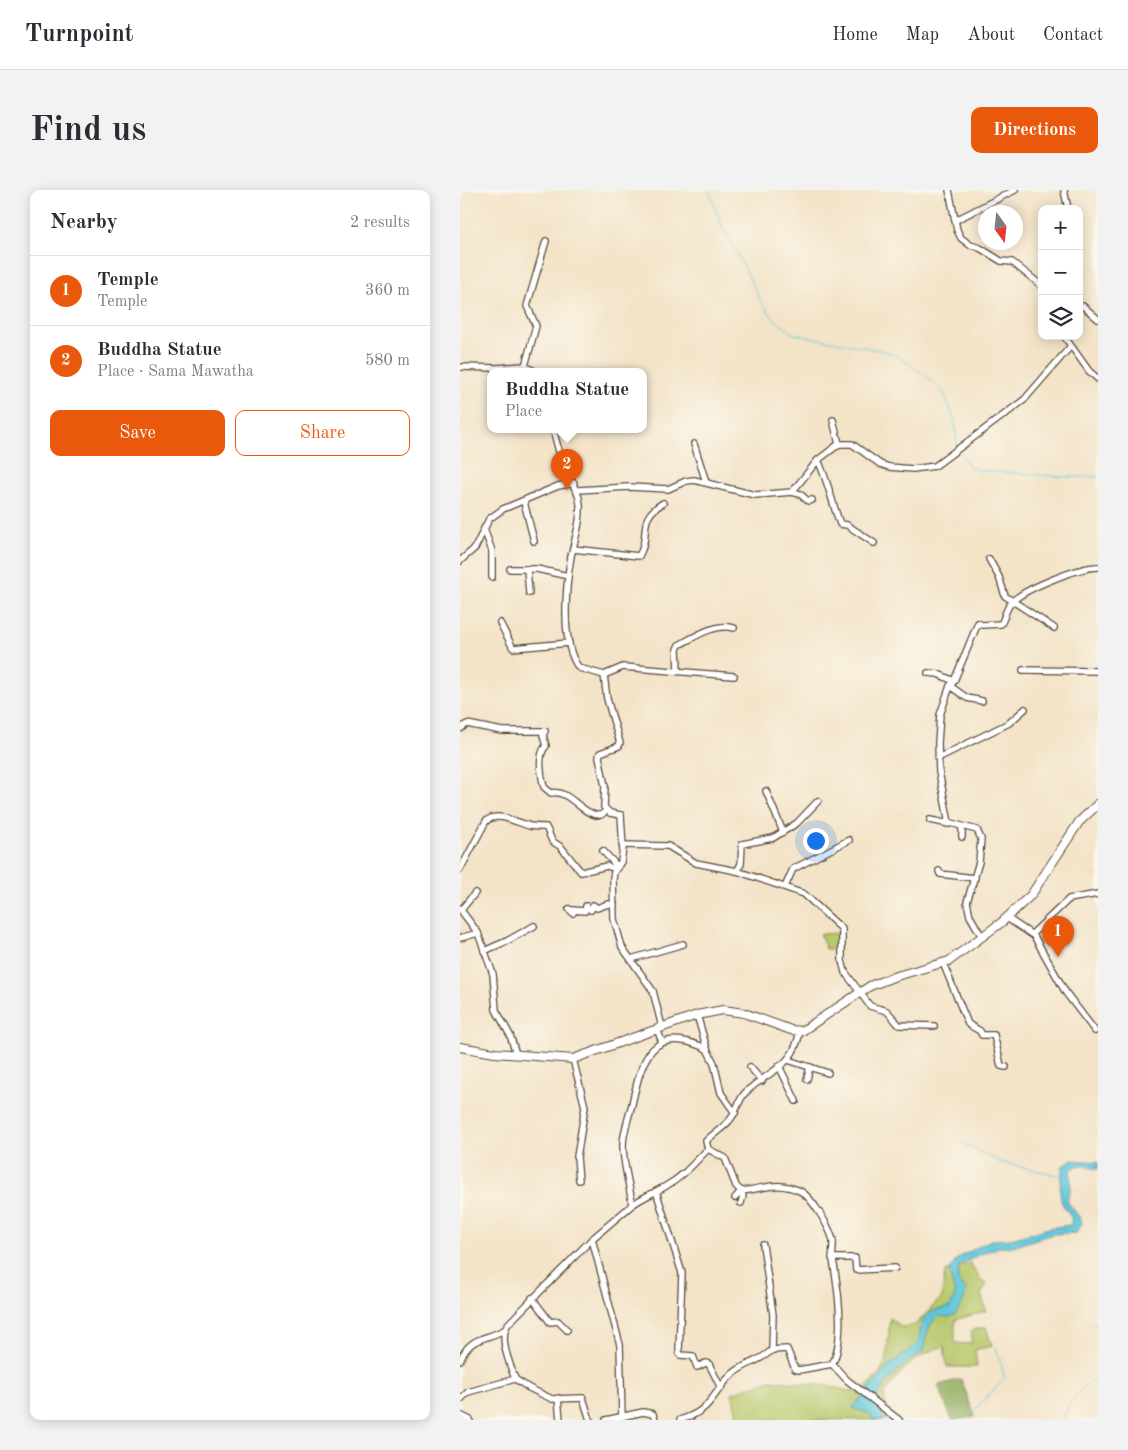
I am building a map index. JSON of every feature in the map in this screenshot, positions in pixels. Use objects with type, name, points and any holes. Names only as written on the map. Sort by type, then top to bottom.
[{"type":"main road","points":[[460,1047],[574,1059],[697,1015],[733,1010],[800,1031],[861,992],[892,977],[943,963],[1007,918],[1031,895],[1079,822],[1098,804]]},
{"type":"street","points":[[950,190],[961,238],[970,245],[980,248],[1001,261],[1012,262],[1038,283]]},
{"type":"street","points":[[956,220],[1016,190]]},
{"type":"street","points":[[1064,190],[1067,205]]},
{"type":"street","points":[[525,366],[536,326],[528,310],[528,299],[546,241]]},
{"type":"street","points":[[1083,306],[1098,318]]},
{"type":"street","points":[[1066,340],[1098,379]]},
{"type":"street","points":[[792,492],[818,460],[839,444],[852,444],[880,464],[889,467],[913,469],[935,466],[1024,400],[1070,347]]},
{"type":"street","points":[[460,366],[525,366],[529,368]]},
{"type":"street","points":[[833,420],[839,444]]},
{"type":"street","points":[[554,433],[567,473],[578,490],[580,510],[566,595],[569,643],[572,658],[579,668],[604,675],[623,667],[734,676]]},
{"type":"street","points":[[694,444],[706,482]]},
{"type":"street","points":[[818,460],[826,475],[830,498],[840,524],[847,524],[874,542]]},
{"type":"street","points":[[578,490],[611,487],[668,489],[686,480],[706,482],[755,495],[792,492],[800,494],[808,501],[812,500]]},
{"type":"street","points":[[460,561],[475,548],[489,519],[504,509],[558,486],[574,483]]},
{"type":"street","points":[[524,502],[534,541]]},
{"type":"street","points":[[573,549],[639,556],[644,522],[652,510],[663,503]]},
{"type":"street","points":[[484,529],[492,551],[492,577]]},
{"type":"street","points":[[990,559],[999,577],[1005,596],[1011,602],[1048,622],[1054,628]]},
{"type":"street","points":[[949,824],[947,822],[948,818],[939,772],[940,715],[978,623],[982,625],[1001,624],[1011,602],[1063,575],[1081,568],[1098,567]]},
{"type":"street","points":[[510,569],[527,569],[568,576]]},
{"type":"street","points":[[527,569],[529,593]]},
{"type":"street","points":[[500,623],[514,648],[569,643]]},
{"type":"street","points":[[678,671],[677,649],[679,645],[725,626],[734,628]]},
{"type":"street","points":[[1023,670],[1098,671]]},
{"type":"street","points":[[928,673],[938,674],[967,698],[982,701]]},
{"type":"street","points":[[604,675],[607,699],[620,743],[619,746],[600,754],[599,757],[604,777],[606,811]]},
{"type":"street","points":[[938,758],[1009,723],[1025,709]]},
{"type":"street","points":[[460,729],[467,724],[502,731],[545,730],[543,734],[546,746],[542,752],[541,764],[544,787],[551,793],[560,792],[592,813],[601,815],[606,811]]},
{"type":"street","points":[[766,791],[783,832]]},
{"type":"street","points":[[737,871],[740,864],[742,844],[773,838],[797,823],[818,801]]},
{"type":"street","points":[[606,811],[621,815],[622,845],[614,879],[616,927],[622,947],[653,991],[662,1042]]},
{"type":"street","points":[[460,870],[486,821],[490,818],[514,819],[526,825],[546,827],[552,841],[561,847],[581,872],[608,866],[617,868]]},
{"type":"street","points":[[930,820],[978,830],[981,839],[976,878],[967,897],[967,902],[970,916],[982,937]]},
{"type":"street","points":[[962,827],[962,837]]},
{"type":"street","points":[[785,887],[793,869],[849,840]]},
{"type":"street","points":[[622,845],[668,846],[696,863],[737,871],[785,887],[811,899],[840,926],[843,933],[843,966],[870,1006],[887,1011],[899,1025],[934,1026]]},
{"type":"street","points":[[603,851],[617,868]]},
{"type":"street","points":[[939,871],[940,874],[976,878]]},
{"type":"street","points":[[475,893],[460,909],[478,934],[493,974],[496,1010],[510,1035],[516,1054]]},
{"type":"street","points":[[1032,934],[1069,899],[1098,894]]},
{"type":"street","points":[[569,909],[573,913],[572,910],[585,911],[586,906],[591,910],[593,905],[597,908],[608,904],[614,905]]},
{"type":"street","points":[[1007,918],[1032,934],[1066,993],[1095,1031]]},
{"type":"street","points":[[484,951],[534,926]]},
{"type":"street","points":[[460,938],[478,934]]},
{"type":"street","points":[[632,959],[683,944]]},
{"type":"street","points":[[943,963],[968,1024],[980,1031],[982,1035],[994,1035],[1001,1066],[1006,1067]]},
{"type":"street","points":[[697,1015],[707,1050],[714,1062],[721,1093],[735,1113]]},
{"type":"street","points":[[741,1203],[743,1196],[736,1186],[725,1158],[708,1149],[706,1141],[729,1121],[745,1092],[788,1060],[795,1050],[800,1031]]},
{"type":"street","points":[[632,1205],[625,1172],[623,1143],[645,1058],[662,1042],[683,1040],[707,1050]]},
{"type":"street","points":[[574,1059],[585,1107],[577,1157],[580,1180]]},
{"type":"street","points":[[788,1060],[828,1073]]},
{"type":"street","points":[[780,1066],[796,1101]]},
{"type":"street","points":[[750,1067],[762,1081]]},
{"type":"street","points":[[807,1079],[810,1067]]},
{"type":"street","points":[[460,1360],[466,1348],[475,1340],[504,1330],[532,1298],[592,1239],[644,1196],[656,1191],[687,1171],[708,1149]]},
{"type":"street","points":[[735,1198],[741,1191],[780,1184],[802,1191],[807,1195],[828,1228],[834,1239],[832,1258],[839,1320],[838,1351],[832,1364]]},
{"type":"street","points":[[656,1191],[682,1272],[680,1355],[693,1356],[697,1367],[706,1363],[710,1364],[721,1388]]},
{"type":"street","points":[[592,1239],[620,1345],[622,1417]]},
{"type":"street","points":[[763,1245],[773,1316],[772,1350]]},
{"type":"street","points":[[832,1258],[856,1258],[856,1270],[895,1268]]},
{"type":"street","points":[[532,1298],[550,1322],[558,1321],[567,1330]]},
{"type":"street","points":[[504,1330],[508,1357],[515,1379],[543,1396],[583,1398],[590,1420]]},
{"type":"street","points":[[680,1420],[710,1405],[733,1374],[752,1361],[766,1356],[772,1350],[788,1349],[795,1369],[832,1364]]},
{"type":"street","points":[[832,1364],[863,1394],[899,1420]]},
{"type":"street","points":[[460,1400],[468,1392],[515,1379]]},
{"type":"street","points":[[558,1398],[560,1420]]},
{"type":"street","points":[[606,1420],[642,1412],[653,1414],[655,1420]]},
{"type":"street","points":[[460,1415],[470,1420]]},
{"type":"green space","points":[[839,933],[839,949],[826,949],[820,934]]},
{"type":"green space","points":[[970,1263],[982,1281],[987,1284],[981,1294],[986,1311],[955,1320],[955,1343],[971,1344],[972,1330],[986,1327],[992,1346],[975,1350],[977,1367],[947,1367],[944,1346],[926,1354],[910,1364],[884,1394],[889,1420],[738,1420],[732,1393],[770,1380],[830,1386],[852,1392],[864,1389],[879,1374],[886,1361],[890,1318],[901,1327],[915,1325],[942,1297],[945,1272]]},
{"type":"green space","points":[[961,1379],[975,1417],[952,1420],[938,1385]]},
{"type":"water","points":[[1071,1160],[1098,1162],[1098,1169],[1079,1165],[1070,1170],[1071,1187],[1067,1201],[1080,1218],[1082,1224],[1076,1233],[1053,1234],[1013,1246],[999,1247],[978,1255],[959,1266],[958,1281],[966,1290],[964,1300],[956,1314],[949,1317],[938,1316],[931,1323],[923,1351],[893,1375],[880,1391],[877,1406],[885,1420],[873,1420],[870,1414],[852,1408],[889,1366],[918,1343],[922,1322],[926,1316],[933,1311],[950,1307],[955,1295],[949,1271],[958,1258],[991,1240],[1012,1239],[1049,1228],[1071,1225],[1071,1217],[1062,1203],[1060,1191],[1063,1166]]},
{"type":"waterway","points":[[709,190],[723,229],[730,239],[762,303],[775,320],[794,334],[884,351],[900,357],[944,393],[955,421],[957,446]]},
{"type":"waterway","points":[[959,450],[970,467],[977,470],[1063,477],[1098,477]]},
{"type":"waterway","points":[[961,1142],[1000,1162],[1061,1176]]},
{"type":"waterway","points":[[1086,1324],[1098,1323]]},
{"type":"waterway","points":[[965,1420],[1005,1378],[996,1347]]},
{"type":"waterway","points":[[1063,1420],[1072,1400],[1098,1374]]},
{"type":"place","name":"Buddha Statue","points":[[567,490]]},
{"type":"place","name":"Temple","points":[[1058,957]]}]
